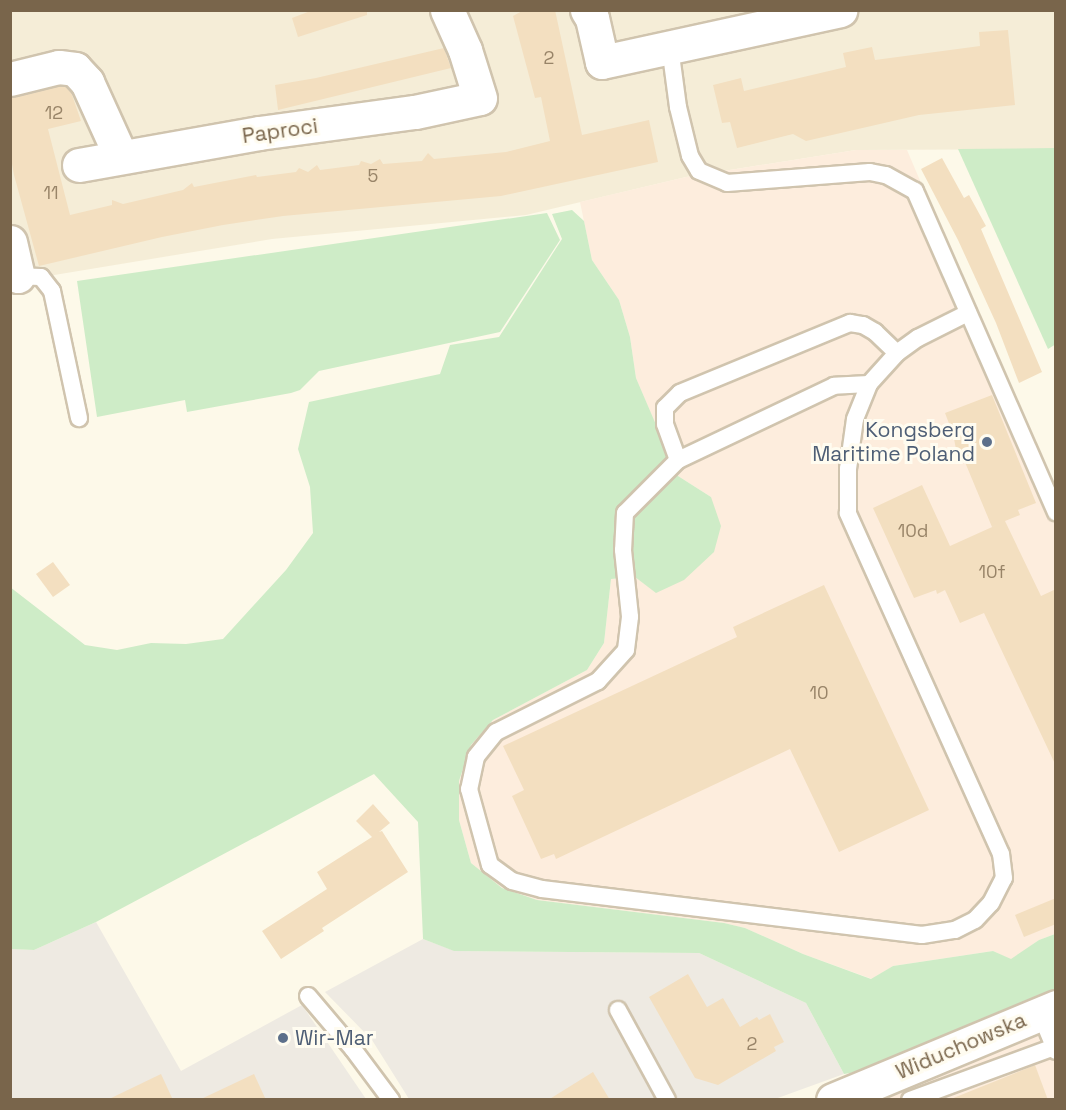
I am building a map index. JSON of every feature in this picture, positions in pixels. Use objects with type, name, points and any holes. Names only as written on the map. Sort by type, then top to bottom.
[{"type":"street","name":"Paproci","points":[[80,165],[259,133],[415,112],[480,98],[465,50],[447,10]]},
{"type":"street","points":[[587,10],[592,18],[602,62],[840,10]]},
{"type":"street","points":[[10,79],[59,67],[75,69],[87,82],[121,158]]},
{"type":"street","points":[[10,242],[14,276]]},
{"type":"street","name":"Widuchowska","points":[[832,1100],[1048,1010]]},
{"type":"lane","points":[[670,47],[678,107],[690,156],[699,171],[727,183],[870,172],[899,181],[915,191],[1056,512]]},
{"type":"lane","points":[[14,276],[41,277],[52,291],[79,418]]},
{"type":"lane","points":[[869,384],[834,386],[678,460],[626,513],[623,550],[630,617],[626,650],[598,681],[496,732],[476,757],[469,789],[490,865],[512,881],[542,889],[922,934],[955,930],[975,920],[991,903],[1004,878],[1001,854],[848,513],[848,469],[855,419],[869,384],[897,353],[918,338],[968,313]]},
{"type":"lane","points":[[678,460],[665,424],[665,408],[680,393],[850,323],[863,325],[875,332],[897,353]]},
{"type":"lane","points":[[308,996],[353,1049],[391,1100]]},
{"type":"lane","points":[[618,1010],[667,1100]]},
{"type":"lane","points":[[910,1100],[1055,1049],[1048,1010]]},
{"type":"shaded area","points":[[10,11],[1055,11],[1055,149],[856,150],[686,177],[526,215],[272,239],[12,282]]},
{"type":"shaded area","points":[[856,150],[907,150],[1055,497],[1055,934],[1039,940],[1011,960],[993,951],[893,966],[872,979],[803,954],[745,928],[724,923],[537,900],[502,888],[471,863],[459,820],[459,781],[471,745],[493,720],[587,670],[604,643],[611,579],[635,577],[656,592],[711,497],[678,476],[664,445],[636,378],[630,337],[619,300],[592,260],[580,202],[686,177]]},
{"type":"shaded area","points":[[96,922],[181,1071],[302,1005],[366,1099],[11,1099],[10,949],[34,950]]},
{"type":"shaded area","points":[[423,939],[455,951],[699,953],[806,1003],[844,1074],[775,1099],[409,1099],[372,1040],[325,992]]},
{"type":"shaded area","points":[[1055,1026],[1055,1099],[880,1099]]},
{"type":"green space","points":[[1055,148],[1056,344],[1048,349],[958,149]]},
{"type":"green space","points":[[572,210],[584,221],[592,260],[619,300],[630,337],[636,378],[678,476],[711,497],[721,526],[714,552],[684,580],[656,593],[635,577],[611,579],[604,643],[587,670],[493,720],[471,745],[459,781],[459,820],[471,863],[502,888],[537,900],[724,923],[745,928],[803,954],[871,979],[893,966],[993,951],[1011,959],[1039,940],[1055,934],[1055,989],[863,1071],[844,1074],[806,1003],[699,953],[454,951],[423,939],[418,822],[374,774],[96,922],[34,950],[11,949],[10,587],[85,645],[117,650],[151,643],[186,644],[223,639],[286,570],[313,533],[310,487],[298,449],[309,402],[440,374],[450,345],[499,337],[562,239],[552,214]]},
{"type":"green space","points":[[547,213],[560,240],[500,332],[319,371],[300,390],[291,393],[187,412],[185,400],[97,417],[77,281]]},
{"type":"building","points":[[313,10],[367,10],[367,15],[298,37],[292,18]]},
{"type":"building","points":[[524,10],[555,10],[582,135],[649,120],[658,162],[501,196],[283,216],[223,225],[39,266],[10,153],[10,97],[60,86],[66,87],[71,92],[81,121],[48,129],[70,215],[112,205],[112,200],[123,204],[183,190],[192,183],[194,187],[256,175],[257,177],[296,172],[299,168],[308,172],[317,165],[320,170],[359,165],[361,161],[371,164],[380,159],[383,164],[422,161],[428,153],[434,159],[506,152],[550,141],[541,97],[535,98],[513,16]]},
{"type":"building","points":[[1008,30],[1015,105],[919,115],[806,141],[793,134],[737,148],[730,122],[722,123],[713,85],[741,78],[744,91],[846,67],[843,53],[872,47],[875,60],[980,46],[979,32]]},
{"type":"building","points":[[444,48],[451,68],[278,110],[275,85],[316,78]]},
{"type":"building","points":[[942,158],[964,198],[969,195],[986,226],[981,229],[1042,372],[1019,383],[996,323],[958,240],[921,169]]},
{"type":"building","points":[[992,395],[1036,503],[1018,510],[1020,515],[1005,521],[1041,596],[1056,589],[1056,766],[984,613],[960,623],[945,590],[937,594],[936,590],[914,598],[873,508],[922,485],[950,546],[1001,523],[992,527],[962,455],[956,449],[945,413]]},
{"type":"building","points":[[53,562],[70,585],[53,597],[36,574]]},
{"type":"building","points":[[824,585],[929,810],[839,852],[790,749],[556,859],[554,854],[541,859],[512,796],[524,790],[503,746],[737,637],[733,627]]},
{"type":"building","points":[[373,804],[390,823],[379,832],[382,831],[408,872],[322,928],[324,931],[281,959],[262,931],[327,889],[317,872],[372,837],[356,821]]},
{"type":"building","points":[[1056,898],[1056,924],[1024,937],[1015,915]]},
{"type":"building","points":[[688,974],[707,1007],[723,998],[740,1027],[757,1017],[759,1020],[770,1014],[784,1042],[774,1047],[776,1051],[718,1085],[695,1078],[649,997]]},
{"type":"building","points":[[1035,1065],[1048,1100],[951,1100],[951,1099]]},
{"type":"building","points":[[593,1072],[610,1100],[548,1100]]},
{"type":"building","points":[[161,1074],[173,1100],[107,1100]]},
{"type":"building","points":[[254,1074],[266,1100],[199,1100]]},
{"type":"place","name":"Kongsberg Maritime Poland","points":[[987,442]]},
{"type":"place","name":"Wir-Mar","points":[[283,1038]]}]
